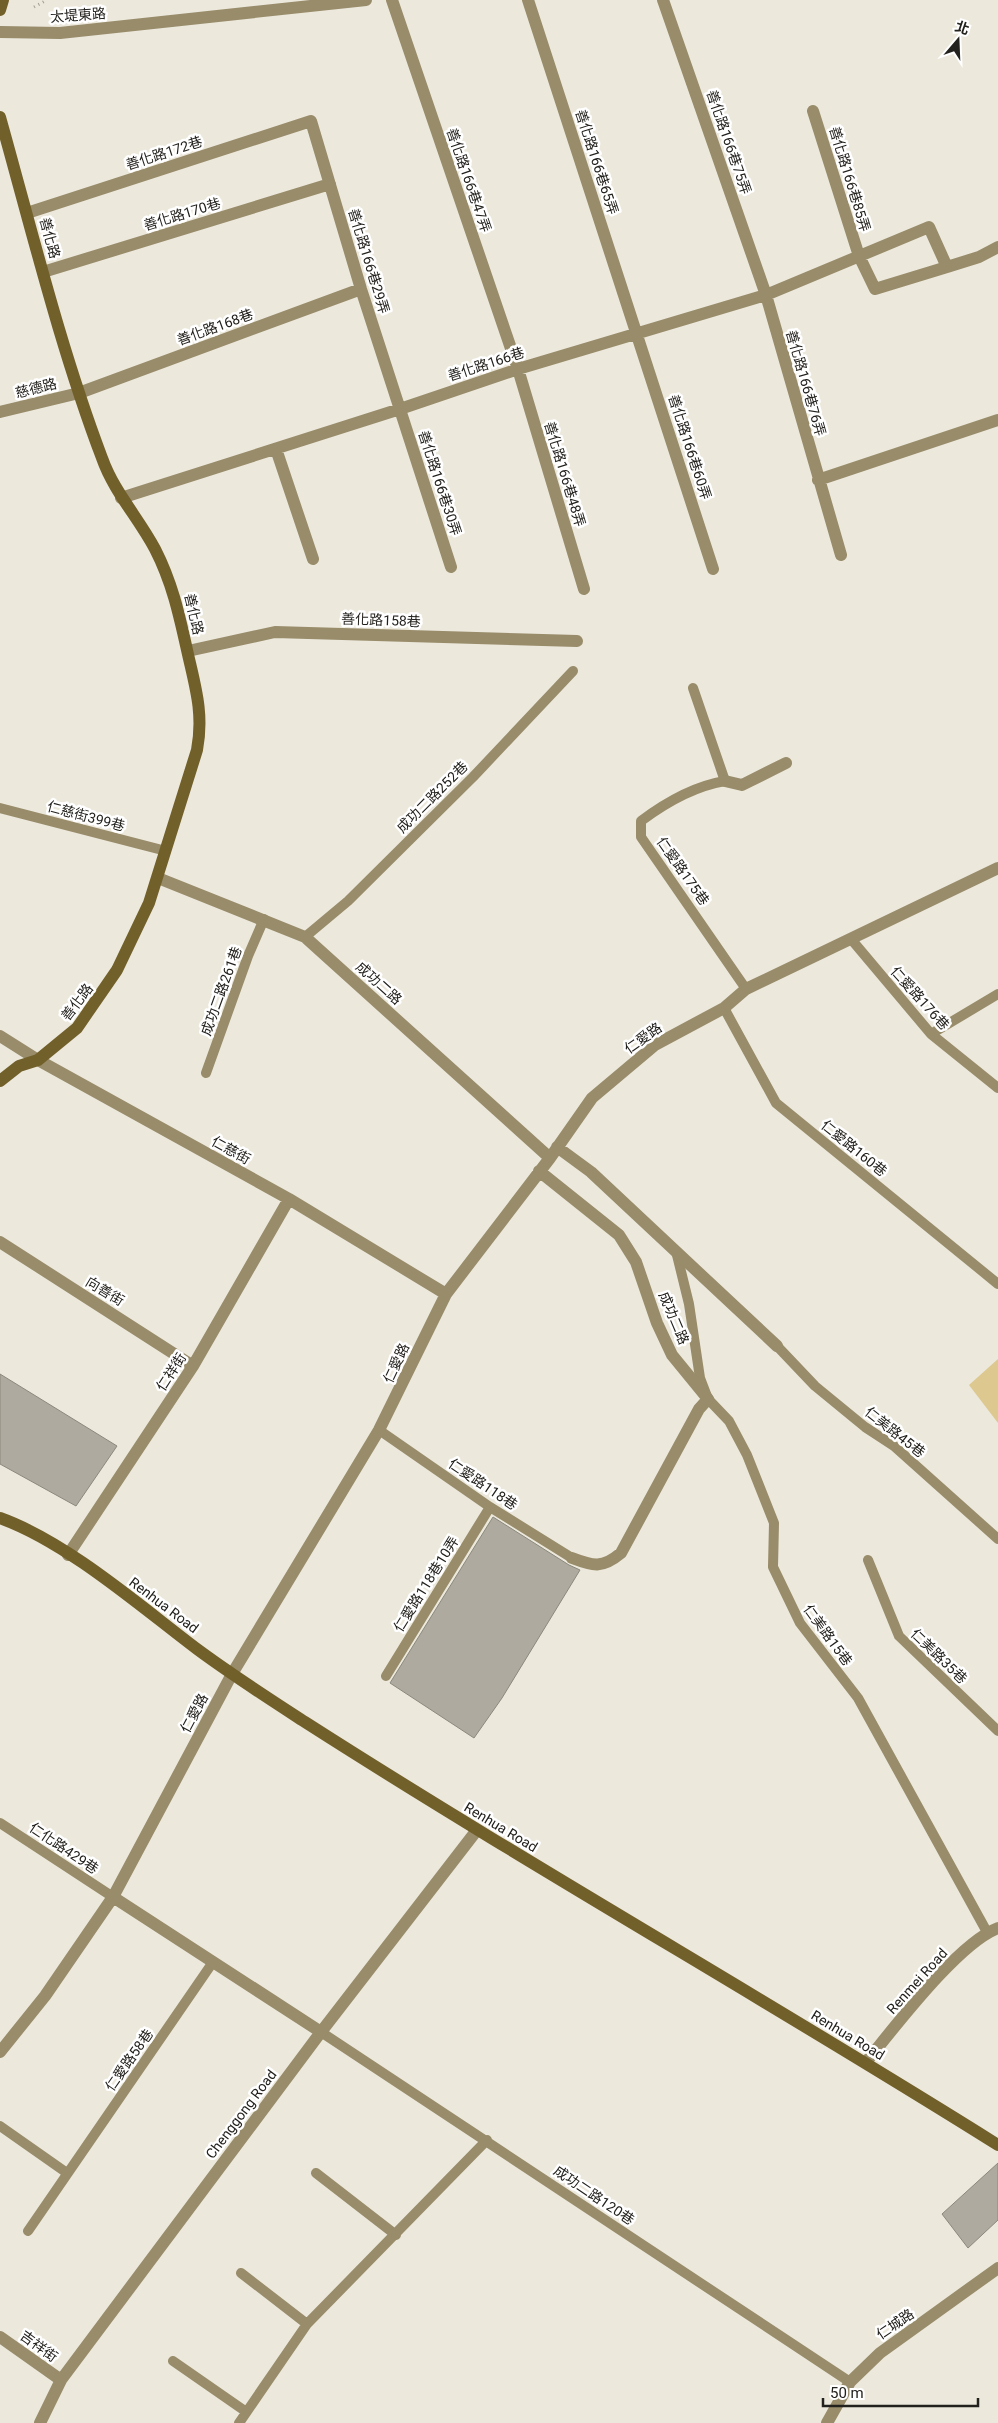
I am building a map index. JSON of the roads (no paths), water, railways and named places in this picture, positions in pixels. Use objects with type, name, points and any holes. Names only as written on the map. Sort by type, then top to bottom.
[{"type":"main road","points":[[0,10],[3,0]]},
{"type":"main road","name":"善化路","points":[[0,117],[43,272],[102,458],[121,498],[139,521],[174,590],[199,702],[201,729],[197,750],[158,878],[132,943],[101,995],[77,1028],[38,1060],[19,1066],[0,1081]]},
{"type":"main road","name":"Renhua Road","points":[[0,1518],[68,1555],[150,1612],[232,1674],[477,1830],[685,1957],[866,2062],[998,2146]]},
{"type":"street","name":"太堤東路","points":[[0,32],[60,33],[366,0]]},
{"type":"street","name":"善化路166巷47弄","points":[[392,0],[518,369]]},
{"type":"street","name":"善化路166巷65弄","points":[[528,0],[638,334]]},
{"type":"street","name":"善化路166巷75弄","points":[[663,0],[766,295]]},
{"type":"street","name":"善化路166巷85弄","points":[[813,111],[859,256]]},
{"type":"street","name":"善化路172巷","points":[[27,213],[311,121]]},
{"type":"street","name":"善化路166巷29弄","points":[[311,121],[361,289],[400,409]]},
{"type":"street","name":"善化路170巷","points":[[43,272],[330,184]]},
{"type":"street","name":"善化路166巷","points":[[121,498],[400,409],[518,369],[766,295],[929,226],[947,267]]},
{"type":"street","points":[[859,256],[876,289],[978,258],[998,247]]},
{"type":"street","name":"善化路168巷","points":[[80,393],[361,289]]},
{"type":"street","name":"善化路166巷76弄","points":[[766,295],[818,480],[842,555]]},
{"type":"street","name":"善化路166巷60弄","points":[[638,334],[713,569]]},
{"type":"street","name":"善化路166巷48弄","points":[[518,369],[584,589]]},
{"type":"street","name":"慈德路","points":[[0,412],[80,393]]},
{"type":"street","name":"善化路166巷30弄","points":[[400,409],[451,567]]},
{"type":"street","points":[[818,480],[998,420]]},
{"type":"street","points":[[276,449],[312,559]]},
{"type":"street","name":"善化路158巷","points":[[188,652],[275,632],[576,641]]},
{"type":"street","name":"仁愛路175巷","points":[[725,781],[742,785],[786,763]]},
{"type":"street","name":"仁愛路","points":[[0,2052],[45,1996],[113,1897],[232,1674],[379,1430],[446,1294],[554,1152],[592,1098],[655,1044],[724,1008],[746,989],[998,868]]},
{"type":"street","name":"成功二路","points":[[158,878],[305,936],[554,1152],[591,1172],[777,1346]]},
{"type":"street","name":"仁慈街","points":[[0,1036],[38,1060],[289,1199],[446,1294]]},
{"type":"street","name":"成功二路","points":[[539,1171],[619,1235],[636,1262],[657,1323],[672,1355],[708,1399]]},
{"type":"street","name":"仁祥街","points":[[68,1555],[193,1366],[289,1199]]},
{"type":"street","name":"向善街","points":[[0,1242],[193,1366]]},
{"type":"street","points":[[572,1558],[594,1566],[609,1562],[621,1553],[699,1409],[708,1399]]},
{"type":"street","name":"Chenggong Road","points":[[40,2423],[61,2380],[321,2032],[477,1830]]},
{"type":"street","points":[[113,1897],[321,2032]]},
{"type":"street","name":"Renmei Road","points":[[866,2062],[963,1952],[992,1930]]},
{"type":"street","name":"仁城路","points":[[827,2423],[850,2382],[880,2353],[998,2268]]},
{"type":"street","name":"吉祥街","points":[[0,2337],[61,2380]]},
{"type":"lane","name":"成功二路252巷","points":[[305,936],[348,901],[473,777],[573,671]]},
{"type":"lane","points":[[693,688],[725,781]]},
{"type":"lane","name":"仁愛路175巷","points":[[725,781],[707,784],[653,811],[640,821],[641,837],[746,989]]},
{"type":"lane","name":"仁慈街399巷","points":[[0,808],[166,851]]},
{"type":"lane","name":"成功二路261巷","points":[[206,1073],[248,956],[264,919]]},
{"type":"lane","name":"仁愛路176巷","points":[[851,939],[931,1034],[998,1088]]},
{"type":"lane","points":[[931,1034],[998,994]]},
{"type":"lane","name":"仁愛路160巷","points":[[724,1008],[776,1103],[998,1284]]},
{"type":"lane","name":"仁美路15巷","points":[[676,1251],[689,1304],[700,1378],[708,1399],[729,1421],[747,1455],[774,1523],[773,1567],[800,1623],[858,1698],[992,1930]]},
{"type":"lane","name":"仁美路45巷","points":[[777,1346],[815,1386],[865,1427],[894,1446],[998,1539]]},
{"type":"lane","name":"仁愛路118巷","points":[[379,1430],[490,1507],[572,1558]]},
{"type":"lane","name":"仁愛路118巷10弄","points":[[386,1676],[490,1507]]},
{"type":"lane","name":"仁美路35巷","points":[[868,1560],[899,1636],[998,1731]]},
{"type":"lane","name":"仁化路429巷","points":[[0,1823],[113,1897]]},
{"type":"lane","name":"仁愛路58巷","points":[[28,2231],[213,1962]]},
{"type":"lane","name":"成功二路120巷","points":[[321,2032],[487,2140],[850,2382]]},
{"type":"lane","points":[[0,2126],[67,2173]]},
{"type":"lane","points":[[239,2423],[245,2411],[307,2324],[487,2140]]},
{"type":"lane","points":[[316,2173],[396,2235]]},
{"type":"lane","points":[[241,2273],[307,2324]]},
{"type":"lane","points":[[173,2361],[245,2411]]}]
